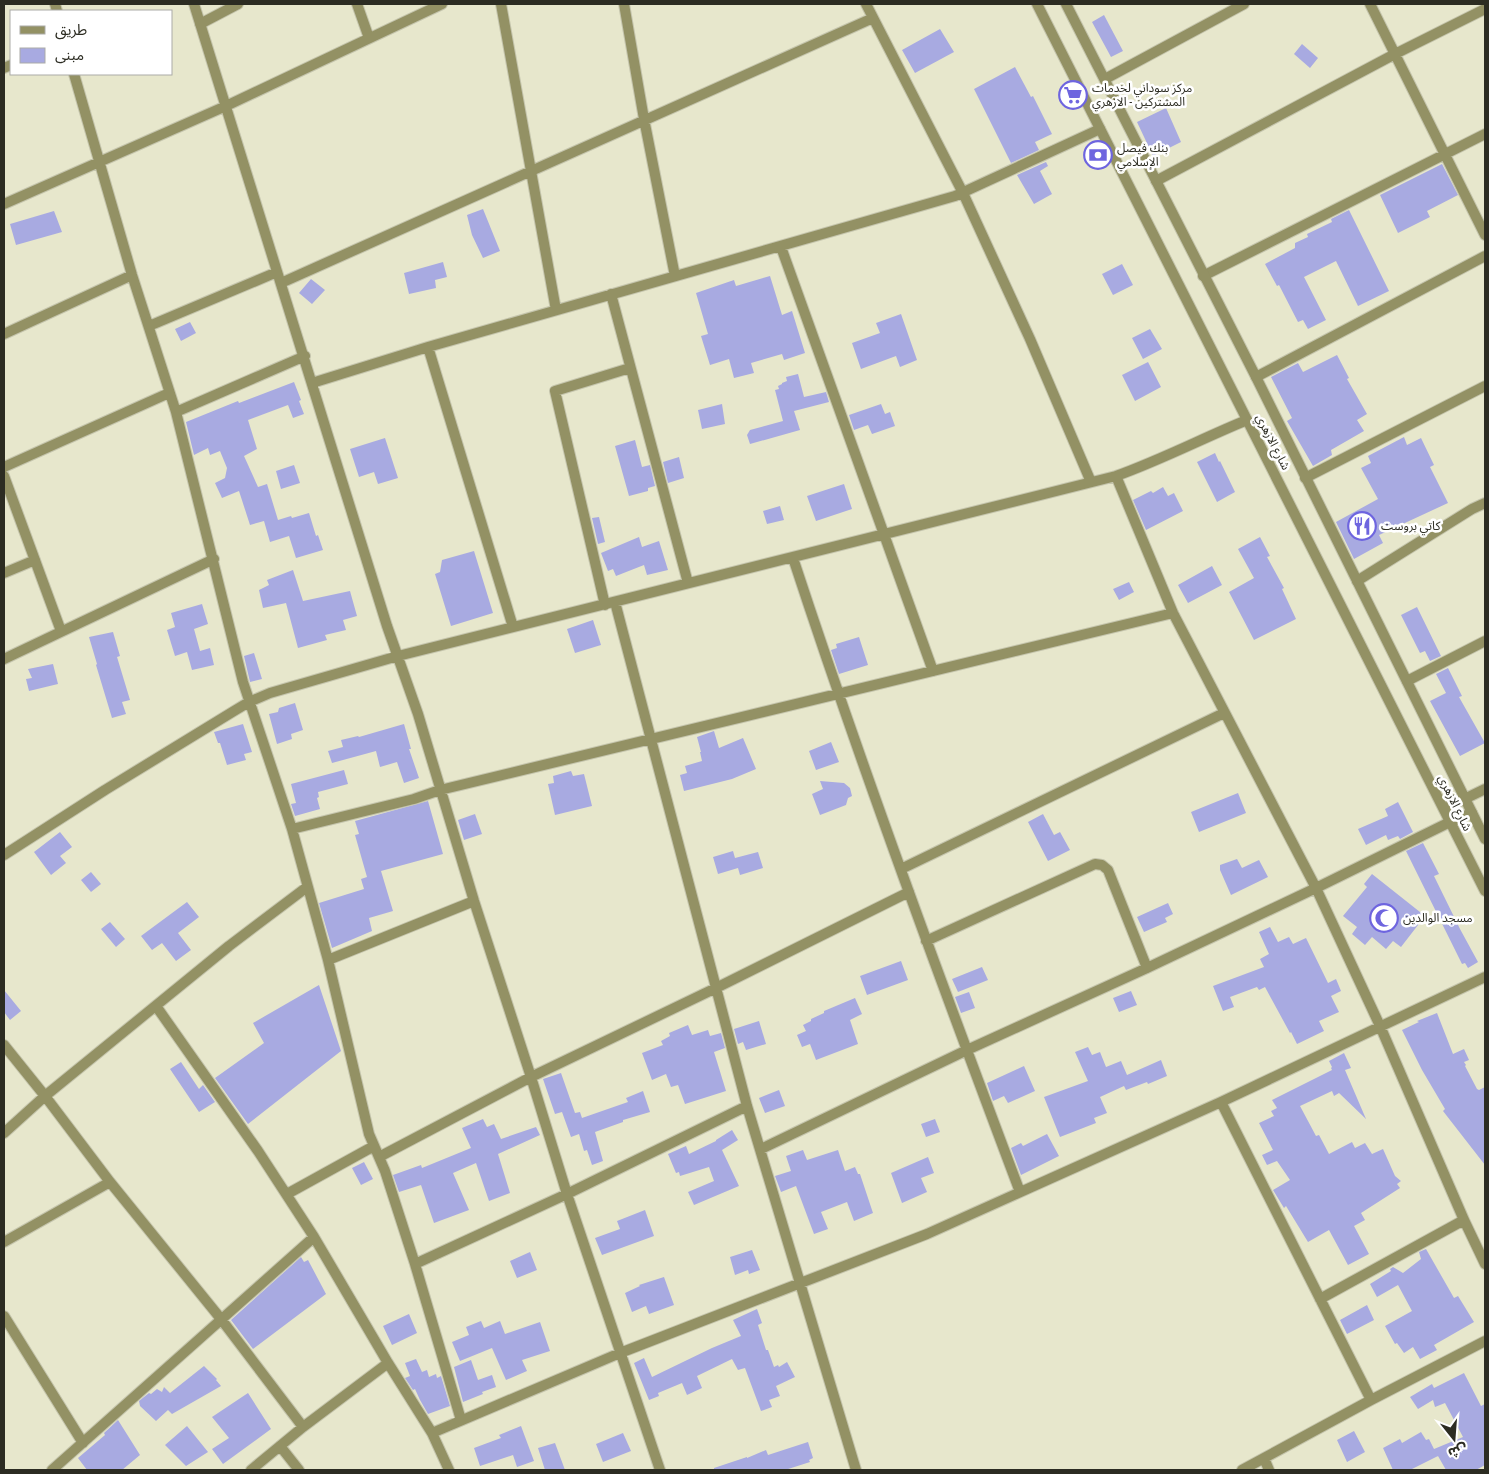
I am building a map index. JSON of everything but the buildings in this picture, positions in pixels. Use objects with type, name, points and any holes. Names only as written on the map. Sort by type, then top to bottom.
[{"type":"street","points":[[194,4],[567,1194],[660,1470]]},
{"type":"street","points":[[200,24],[238,4]]},
{"type":"street","points":[[357,4],[369,38]]},
{"type":"street","points":[[4,204],[226,106],[442,4]]},
{"type":"street","points":[[501,4],[556,310]]},
{"type":"street","points":[[624,4],[644,119],[675,276]]},
{"type":"street","points":[[866,4],[963,193],[1034,346],[1091,482]]},
{"type":"street","name":"شارع الازهري","points":[[1037,4],[1485,891]]},
{"type":"street","name":"شارع الازهري","points":[[1066,4],[1256,378],[1485,839]]},
{"type":"street","points":[[1105,79],[1244,4]]},
{"type":"street","points":[[1370,4],[1485,235]]},
{"type":"street","points":[[1156,182],[1395,54],[1485,9]]},
{"type":"street","points":[[281,284],[644,119],[873,18]]},
{"type":"street","points":[[74,75],[132,275],[176,412],[243,682],[292,829],[328,960],[366,1121],[415,1264],[461,1420]]},
{"type":"street","points":[[312,383],[428,347],[781,247],[963,193],[1100,129]]},
{"type":"street","points":[[1203,276],[1485,134]]},
{"type":"street","points":[[781,247],[933,671]]},
{"type":"street","points":[[1256,378],[1485,256]]},
{"type":"street","points":[[149,326],[278,272]]},
{"type":"street","points":[[4,334],[132,275]]},
{"type":"street","points":[[611,294],[688,583]]},
{"type":"street","points":[[428,347],[513,628]]},
{"type":"street","points":[[176,412],[305,356]]},
{"type":"street","points":[[630,368],[555,391],[610,604],[650,739],[747,1106],[856,1470]]},
{"type":"street","points":[[1304,478],[1485,386]]},
{"type":"street","points":[[4,467],[169,393]]},
{"type":"street","points":[[4,855],[249,702],[270,693],[398,656],[1116,476],[1148,465],[1247,420]]},
{"type":"street","points":[[4,476],[62,631]]},
{"type":"street","points":[[1116,476],[1172,613],[1316,888],[1380,1026],[1485,1264]]},
{"type":"street","points":[[1357,581],[1472,509],[1485,503]]},
{"type":"street","points":[[793,558],[837,693],[926,941],[1020,1192]]},
{"type":"street","points":[[4,573],[35,560]]},
{"type":"street","points":[[4,659],[214,560]]},
{"type":"street","points":[[292,829],[414,799],[440,790],[1172,613]]},
{"type":"street","points":[[1407,681],[1485,641]]},
{"type":"street","points":[[901,869],[1224,713]]},
{"type":"street","points":[[1444,809],[1485,789]]},
{"type":"street","points":[[761,1149],[1472,813]]},
{"type":"street","points":[[926,941],[1095,864],[1102,865],[1108,870],[1147,968]]},
{"type":"street","points":[[4,1132],[45,1096],[229,946],[307,887]]},
{"type":"street","points":[[379,1157],[531,1077],[909,892]]},
{"type":"street","points":[[328,960],[474,900]]},
{"type":"street","points":[[432,1433],[620,1352],[927,1234],[1221,1102],[1485,977]]},
{"type":"street","points":[[156,1006],[287,1194],[432,1433],[450,1470]]},
{"type":"street","points":[[5,1050],[45,1096],[110,1182],[221,1319],[303,1427]]},
{"type":"street","points":[[1221,1102],[1371,1400]]},
{"type":"street","points":[[415,1264],[567,1194],[747,1106]]},
{"type":"street","points":[[287,1194],[374,1146]]},
{"type":"street","points":[[4,1242],[110,1182]]},
{"type":"street","points":[[1320,1299],[1464,1220]]},
{"type":"street","points":[[52,1470],[314,1237]]},
{"type":"street","points":[[4,1316],[82,1443]]},
{"type":"street","points":[[1242,1470],[1485,1341]]},
{"type":"street","points":[[251,1470],[303,1427],[388,1363]]},
{"type":"street","points":[[280,1446],[299,1470]]},
{"type":"street","points":[[1264,1458],[1269,1470]]},
{"type":"place","name":"مركز سوداني لخدمات المشتركين - الازهري","points":[[1073,95]]},
{"type":"place","name":"بنك فيصل الإسلامي","points":[[1098,155]]},
{"type":"place","name":"كاتي بروست","points":[[1362,526]]},
{"type":"place","name":"مسجد الوالدين","points":[[1384,918]]}]
